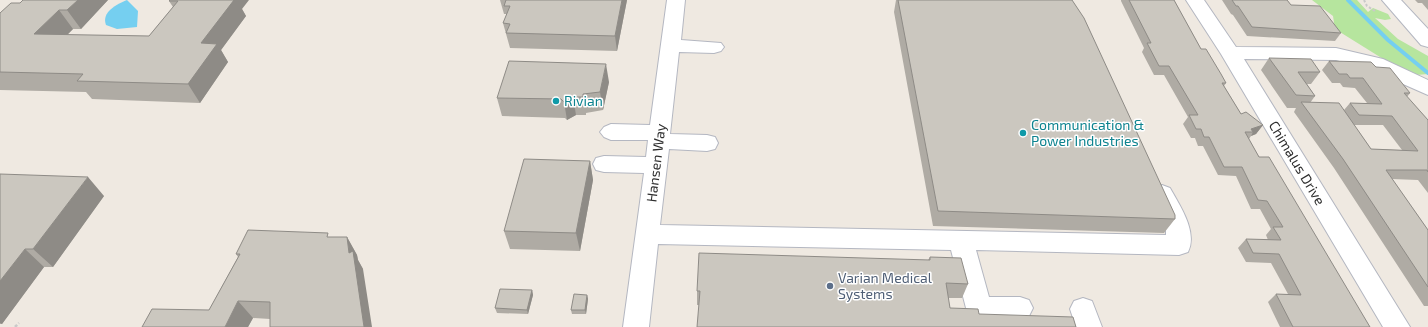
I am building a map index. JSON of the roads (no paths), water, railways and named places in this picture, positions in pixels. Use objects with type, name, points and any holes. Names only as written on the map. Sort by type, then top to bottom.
[{"type":"street","name":"Hansen Way","points":[[636,327],[676,0]]},
{"type":"street","name":"Chimalus Drive","points":[[1195,0],[1230,53],[1397,327]]},
{"type":"street","points":[[1391,0],[1428,41]]},
{"type":"street","points":[[670,46],[714,46]]},
{"type":"street","points":[[1230,53],[1336,54],[1376,64],[1428,88]]},
{"type":"street","points":[[611,132],[707,143]]},
{"type":"street","points":[[604,164],[656,165]]},
{"type":"street","points":[[647,234],[1180,245],[1178,229],[1154,179]]},
{"type":"street","points":[[961,241],[979,308],[1020,308]]},
{"type":"water","points":[[127,0],[138,11],[137,27],[117,29],[106,25],[105,20],[108,12],[115,6]]},
{"type":"waterway","points":[[1348,0],[1388,40],[1428,73]]},
{"type":"place","name":"Rivian","points":[[556,101]]},
{"type":"place","name":"Communication & Power Industries","points":[[1023,133]]},
{"type":"place","name":"Varian Medical Systems","points":[[830,286]]}]
